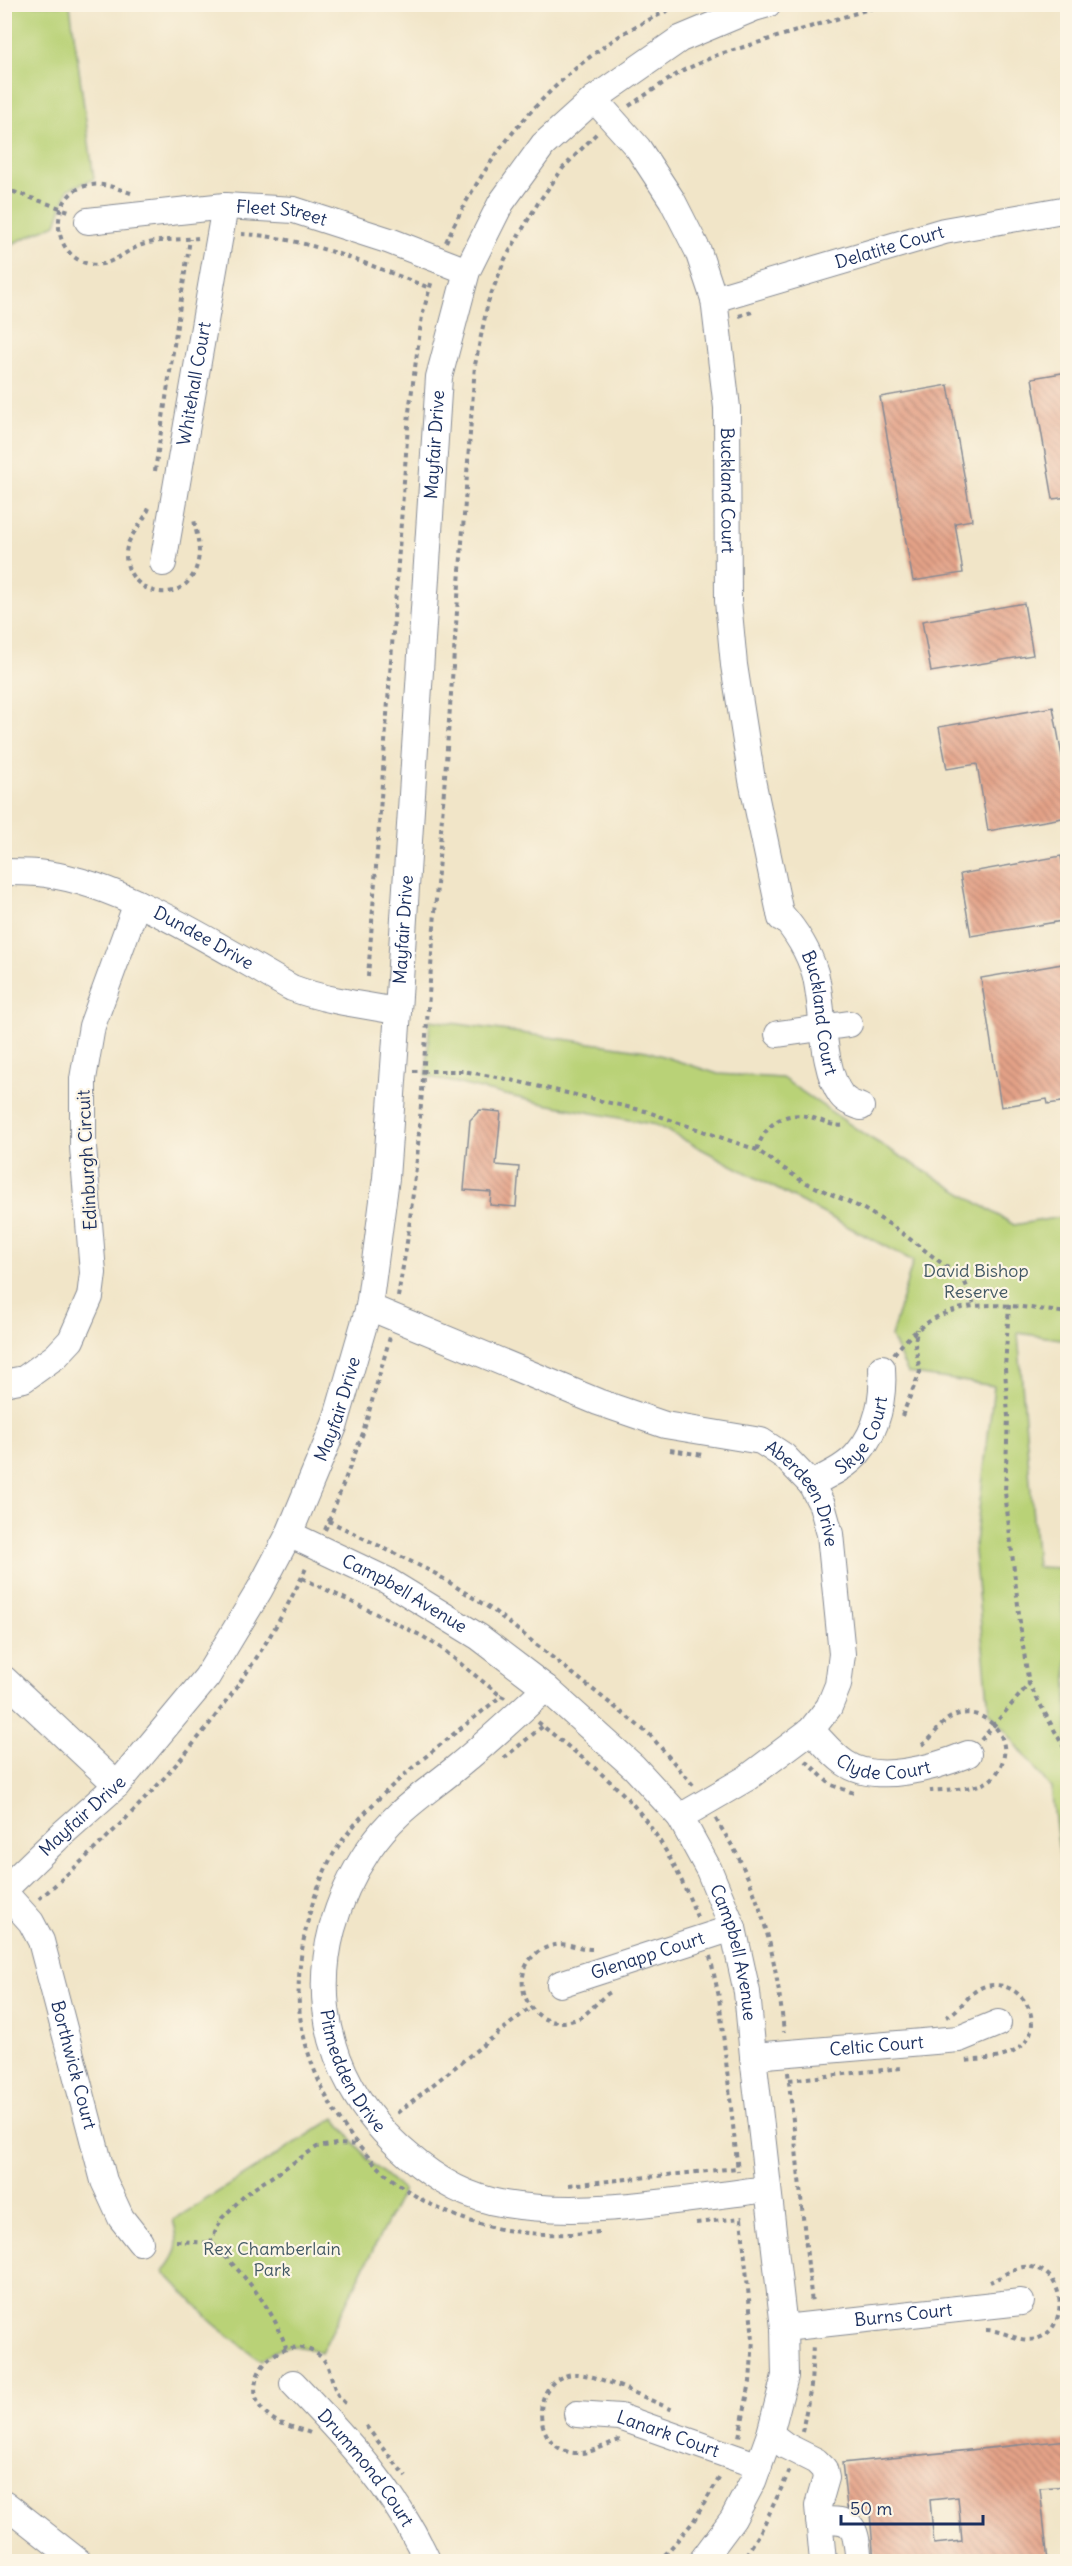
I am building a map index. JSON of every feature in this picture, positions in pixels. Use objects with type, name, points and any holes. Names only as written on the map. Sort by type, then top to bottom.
[{"type":"street","name":"Mayfair Drive","points":[[4,1891],[63,1833],[117,1785],[207,1677],[260,1589],[289,1534],[335,1424],[369,1307],[386,1178],[439,377],[467,271],[501,203],[543,145],[594,99],[680,39],[768,4]]},
{"type":"street","name":"Buckland Court","points":[[594,99],[638,148],[672,200],[698,251],[714,299],[727,408],[728,601],[733,655],[752,780],[781,916],[798,935],[810,961],[817,982],[827,1053],[838,1090],[855,1105]]},
{"type":"street","name":"Fleet Street","points":[[88,221],[225,206],[294,210],[467,271]]},
{"type":"street","name":"Whitehall Court","points":[[162,563],[225,206]]},
{"type":"street","name":"Delatite Court","points":[[714,299],[944,231],[1068,209]]},
{"type":"street","name":"Dundee Drive","points":[[4,872],[46,874],[90,885],[137,903],[292,988],[325,999],[398,1011]]},
{"type":"street","name":"Edinburgh Circuit","points":[[4,1383],[24,1378],[56,1356],[71,1340],[90,1297],[93,1273],[83,1147],[83,1079],[92,1026],[137,903]]},
{"type":"street","points":[[778,1034],[849,1024]]},
{"type":"street","name":"Aberdeen Drive","points":[[369,1307],[598,1402],[653,1421],[709,1434],[761,1442],[784,1456],[811,1484],[822,1504],[830,1534],[842,1654],[838,1685],[818,1738],[680,1817]]},
{"type":"street","name":"Skye Court","points":[[811,1484],[858,1454],[869,1436],[879,1409],[883,1387],[882,1368]]},
{"type":"street","name":"Campbell Avenue","points":[[289,1534],[386,1580],[479,1637],[546,1688],[634,1767],[680,1817],[709,1870],[733,1928],[747,1992],[784,2328],[786,2376],[759,2466],[733,2519],[701,2562]]},
{"type":"street","points":[[4,1679],[117,1785]]},
{"type":"street","name":"Pitmedden Drive","points":[[546,1688],[511,1703],[458,1767],[396,1815],[370,1847],[350,1880],[335,1914],[324,1974],[326,2012],[341,2064],[356,2093],[384,2135],[418,2164],[453,2188],[503,2204],[560,2209],[617,2206],[739,2180],[768,2189]]},
{"type":"street","name":"Clyde Court","points":[[818,1738],[845,1764],[861,1771],[879,1773],[930,1767],[968,1754]]},
{"type":"street","name":"Borthwick Court","points":[[4,1891],[31,1922],[41,1941],[104,2181],[121,2218],[140,2242]]},
{"type":"street","name":"Glenapp Court","points":[[560,1983],[733,1928]]},
{"type":"street","name":"Celtic Court","points":[[753,2056],[959,2039],[998,2023]]},
{"type":"street","name":"Burns Court","points":[[784,2328],[1021,2302]]},
{"type":"street","name":"Drummond Court","points":[[293,2383],[350,2442],[388,2490],[415,2534],[428,2562]]},
{"type":"street","name":"Lanark Court","points":[[577,2414],[620,2416],[759,2466]]},
{"type":"street","points":[[770,2434],[816,2461],[825,2471],[825,2480],[818,2503],[823,2562]]},
{"type":"street","points":[[4,2503],[79,2562]]},
{"type":"street","points":[[819,2522],[838,2519],[850,2525],[856,2535],[859,2562]]},
{"type":"path","points":[[422,1072],[475,365],[488,302],[505,259],[538,203],[563,168],[612,120],[642,96],[680,72],[717,54],[886,4]]},
{"type":"path","points":[[4,193],[14,192],[60,207],[88,221]]},
{"type":"path","points":[[393,1070],[463,1071],[615,1104],[645,1111],[757,1150],[802,1181],[862,1208],[894,1227],[964,1280],[974,1304]]},
{"type":"path","points":[[757,1150],[771,1124],[784,1117],[803,1115],[830,1125],[848,1125],[855,1105]]},
{"type":"path","points":[[398,1296],[408,1299]]},
{"type":"path","points":[[882,1368],[908,1336],[926,1321],[974,1304],[1009,1305],[1068,1313]]},
{"type":"path","points":[[1009,1305],[1005,1368],[1008,1417],[1005,1492],[1022,1640],[1029,1684],[1068,1755]]},
{"type":"path","points":[[39,1899],[91,1855],[181,1759],[258,1653],[302,1578],[329,1521],[436,1574],[494,1611],[650,1735],[706,1802],[743,1866],[768,1933],[780,1989],[813,2325],[811,2386],[807,2415],[797,2451],[777,2501],[741,2562]]},
{"type":"path","points":[[302,1578],[422,1636],[543,1726],[617,1788],[659,1840],[682,1880],[705,1937],[719,1997],[739,2180],[753,2339],[750,2382],[739,2437]]},
{"type":"path","points":[[968,1754],[1029,1684]]},
{"type":"path","points":[[511,1703],[381,1796],[334,1854],[313,1902],[304,1935],[300,1963],[303,2032],[312,2062],[333,2110],[358,2145],[394,2181],[430,2205],[470,2222],[517,2233],[561,2236],[606,2231]]},
{"type":"path","points":[[501,1761],[543,1726]]},
{"type":"path","points":[[806,1761],[818,1738]]},
{"type":"path","points":[[396,2113],[530,2008]]},
{"type":"path","points":[[390,2106],[403,2120]]},
{"type":"path","points":[[210,2243],[222,2218],[247,2193],[317,2147],[358,2145]]},
{"type":"path","points":[[561,2186],[739,2180]]},
{"type":"path","points":[[685,2224],[741,2218]]},
{"type":"path","points":[[176,2241],[210,2243],[231,2262],[252,2287],[276,2323],[286,2348]]},
{"type":"path","points":[[659,2562],[693,2522],[720,2478]]},
{"type":"green space","points":[[4,5],[70,5],[94,179],[68,189],[56,224],[5,247]]},
{"type":"green space","name":"David Bishop Reserve","points":[[430,1020],[647,1051],[718,1074],[782,1078],[867,1136],[1014,1225],[1067,1216],[1067,1340],[1018,1333],[1037,1567],[1060,1568],[1064,1639],[1067,1648],[1067,1913],[1051,1788],[989,1711],[974,1551],[994,1386],[908,1373],[891,1337],[913,1261],[656,1125],[540,1103],[426,1076]]},
{"type":"green space","name":"Rex Chamberlain Park","points":[[335,2118],[368,2160],[403,2190],[321,2353],[305,2348],[282,2348],[261,2361],[213,2323],[163,2271],[175,2253],[177,2241],[173,2220]]},
{"type":"building","points":[[1068,372],[1068,497],[1053,499],[1032,378]]},
{"type":"building","points":[[948,385],[972,520],[955,523],[963,573],[913,581],[880,397]]},
{"type":"building","points":[[1024,603],[1033,655],[931,672],[922,621]]},
{"type":"building","points":[[1053,707],[1068,789],[1068,817],[988,831],[977,764],[947,769],[939,727]]},
{"type":"building","points":[[1061,856],[1068,893],[1068,920],[971,936],[960,874]]},
{"type":"building","points":[[1068,963],[1068,1101],[1048,1104],[1047,1099],[1001,1107],[981,978]]},
{"type":"building","points":[[480,1110],[501,1112],[496,1165],[519,1167],[516,1207],[490,1205],[491,1192],[464,1190],[470,1120]]},
{"type":"building","points":[[1068,2440],[1068,2486],[1040,2488],[1048,2562],[874,2562],[870,2512],[858,2513],[847,2507],[842,2463]],"holes":[[[958,2497],[962,2541],[934,2544],[930,2500]]]}]
